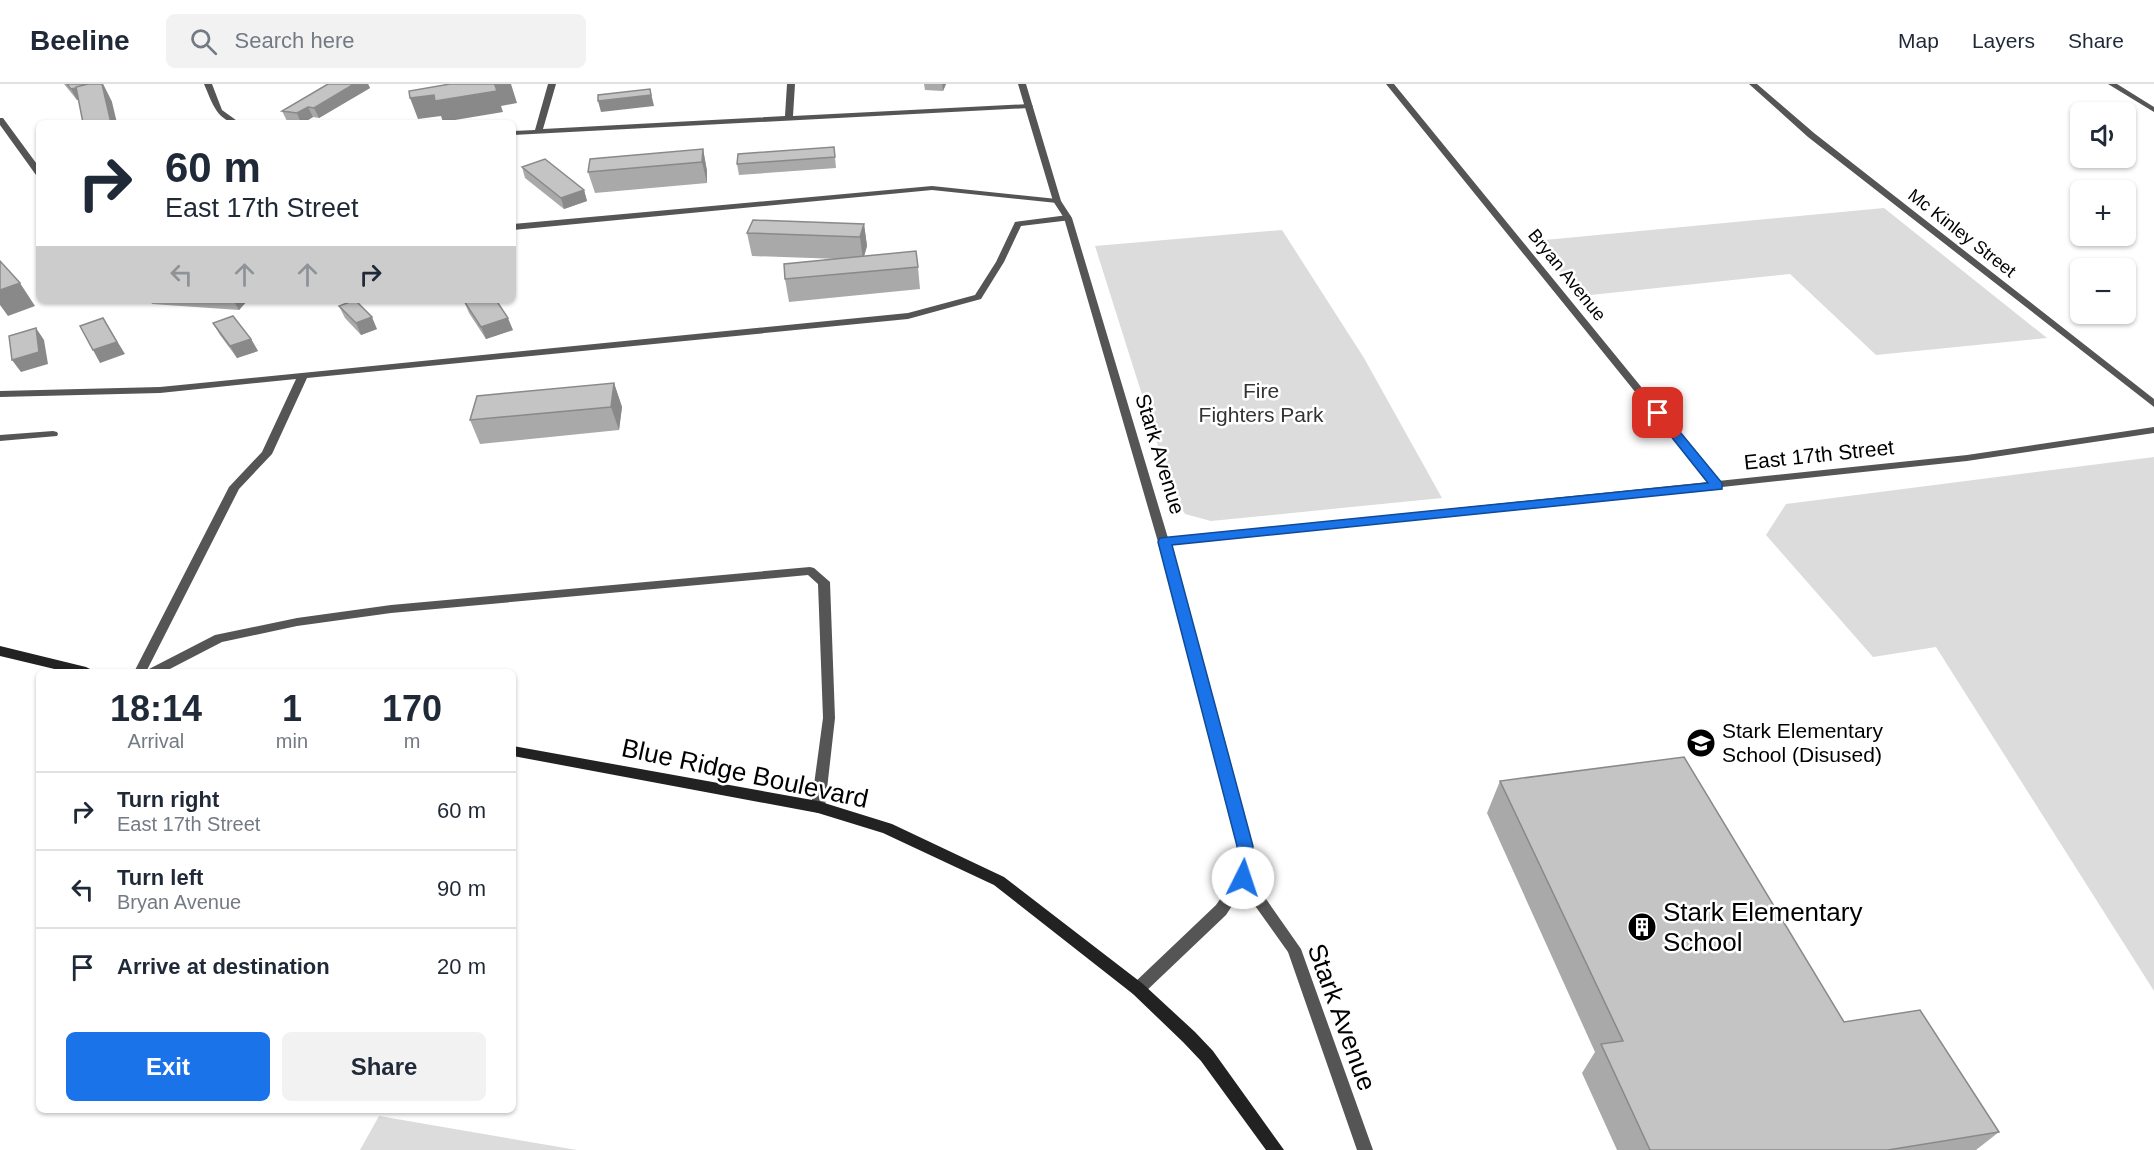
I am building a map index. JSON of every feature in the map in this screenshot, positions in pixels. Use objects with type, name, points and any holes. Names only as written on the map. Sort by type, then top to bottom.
[{"type":"main road","points":[[0,651],[74,669]]},
{"type":"main road","name":"Blue Ridge Boulevard","points":[[516,752],[818,807],[887,828],[999,881],[1137,989],[1207,1056],[1276,1150]]},
{"type":"street","points":[[208,84],[219,111],[232,120]]},
{"type":"street","points":[[538,132],[552,84]]},
{"type":"street","points":[[789,117],[791,84]]},
{"type":"street","name":"Stark Avenue","points":[[1022,84],[1057,201],[1068,218],[1164,542],[1245,846],[1243,878],[1294,949],[1365,1150]]},
{"type":"street","name":"Bryan Avenue","points":[[1390,84],[1717,486]]},
{"type":"street","name":"Mc Kinley Street","points":[[1754,84],[1811,135],[2154,404]]},
{"type":"street","points":[[2112,84],[2154,110]]},
{"type":"street","points":[[516,133],[1029,106]]},
{"type":"street","points":[[0,120],[36,169]]},
{"type":"street","points":[[516,227],[932,188],[1057,201]]},
{"type":"street","points":[[0,394],[160,390],[908,316],[978,297],[1018,224],[1068,218]]},
{"type":"street","points":[[142,669],[234,487],[267,454],[303,375]]},
{"type":"street","name":"East 17th Street","points":[[1164,542],[1717,486],[1967,458],[2154,430]]},
{"type":"street","points":[[0,438],[53,434]]},
{"type":"street","points":[[159,669],[219,638],[297,622],[403,608],[810,571],[824,582],[829,718],[818,807]]},
{"type":"street","points":[[1137,989],[1221,910],[1243,878]]},
{"type":"green space","points":[[1884,208],[2047,338],[1876,355],[1790,274],[1581,296],[1534,241]]},
{"type":"green space","name":"Fire Fighters Park","points":[[1282,230],[1364,358],[1442,498],[1211,521],[1185,514],[1173,493],[1095,246]]},
{"type":"green space","points":[[2154,457],[2154,991],[1936,647],[1873,657],[1766,535],[1786,504]]},
{"type":"green space","points":[[379,1116],[577,1150],[360,1150]]},
{"type":"building","points":[[67,84],[88,84],[71,89]]},
{"type":"building","points":[[102,84],[110,120],[82,120],[76,87]]},
{"type":"building","points":[[328,84],[354,84],[314,108],[308,107],[297,113],[282,111]]},
{"type":"building","points":[[450,84],[500,84],[495,85],[497,91],[435,101],[434,95],[410,98],[409,91]]},
{"type":"building","points":[[650,89],[651,95],[598,101],[598,95]]},
{"type":"building","points":[[834,147],[835,157],[737,164],[738,154]]},
{"type":"building","points":[[703,149],[702,162],[588,172],[590,159]]},
{"type":"building","points":[[545,159],[584,190],[561,198],[522,167]]},
{"type":"building","points":[[753,220],[864,224],[860,237],[747,233]]},
{"type":"building","points":[[916,251],[918,267],[785,279],[784,264]]},
{"type":"building","points":[[0,261],[20,283],[0,290]]},
{"type":"building","points":[[358,303],[372,317],[356,323],[339,306]]},
{"type":"building","points":[[465,303],[498,303],[508,318],[481,327]]},
{"type":"building","points":[[233,316],[251,339],[230,346],[213,323]]},
{"type":"building","points":[[103,318],[117,342],[93,350],[80,326]]},
{"type":"building","points":[[36,328],[39,352],[12,360],[9,336]]},
{"type":"building","points":[[614,383],[611,407],[470,420],[477,396]]},
{"type":"building","name":"Stark Elementary School","points":[[1684,757],[1844,1022],[1920,1010],[1999,1132],[1888,1150],[1650,1150],[1601,1044],[1623,1041],[1500,781]]},
{"type":"place","name":"Stark Elementary School (Disused)","points":[[1701,743]]},
{"type":"place","name":"Stark Elementary School","points":[[1642,927]]},
{"type":"route","points":[[1243,878],[1245,846],[1164,542],[1717,486],[1658,413]]}]
